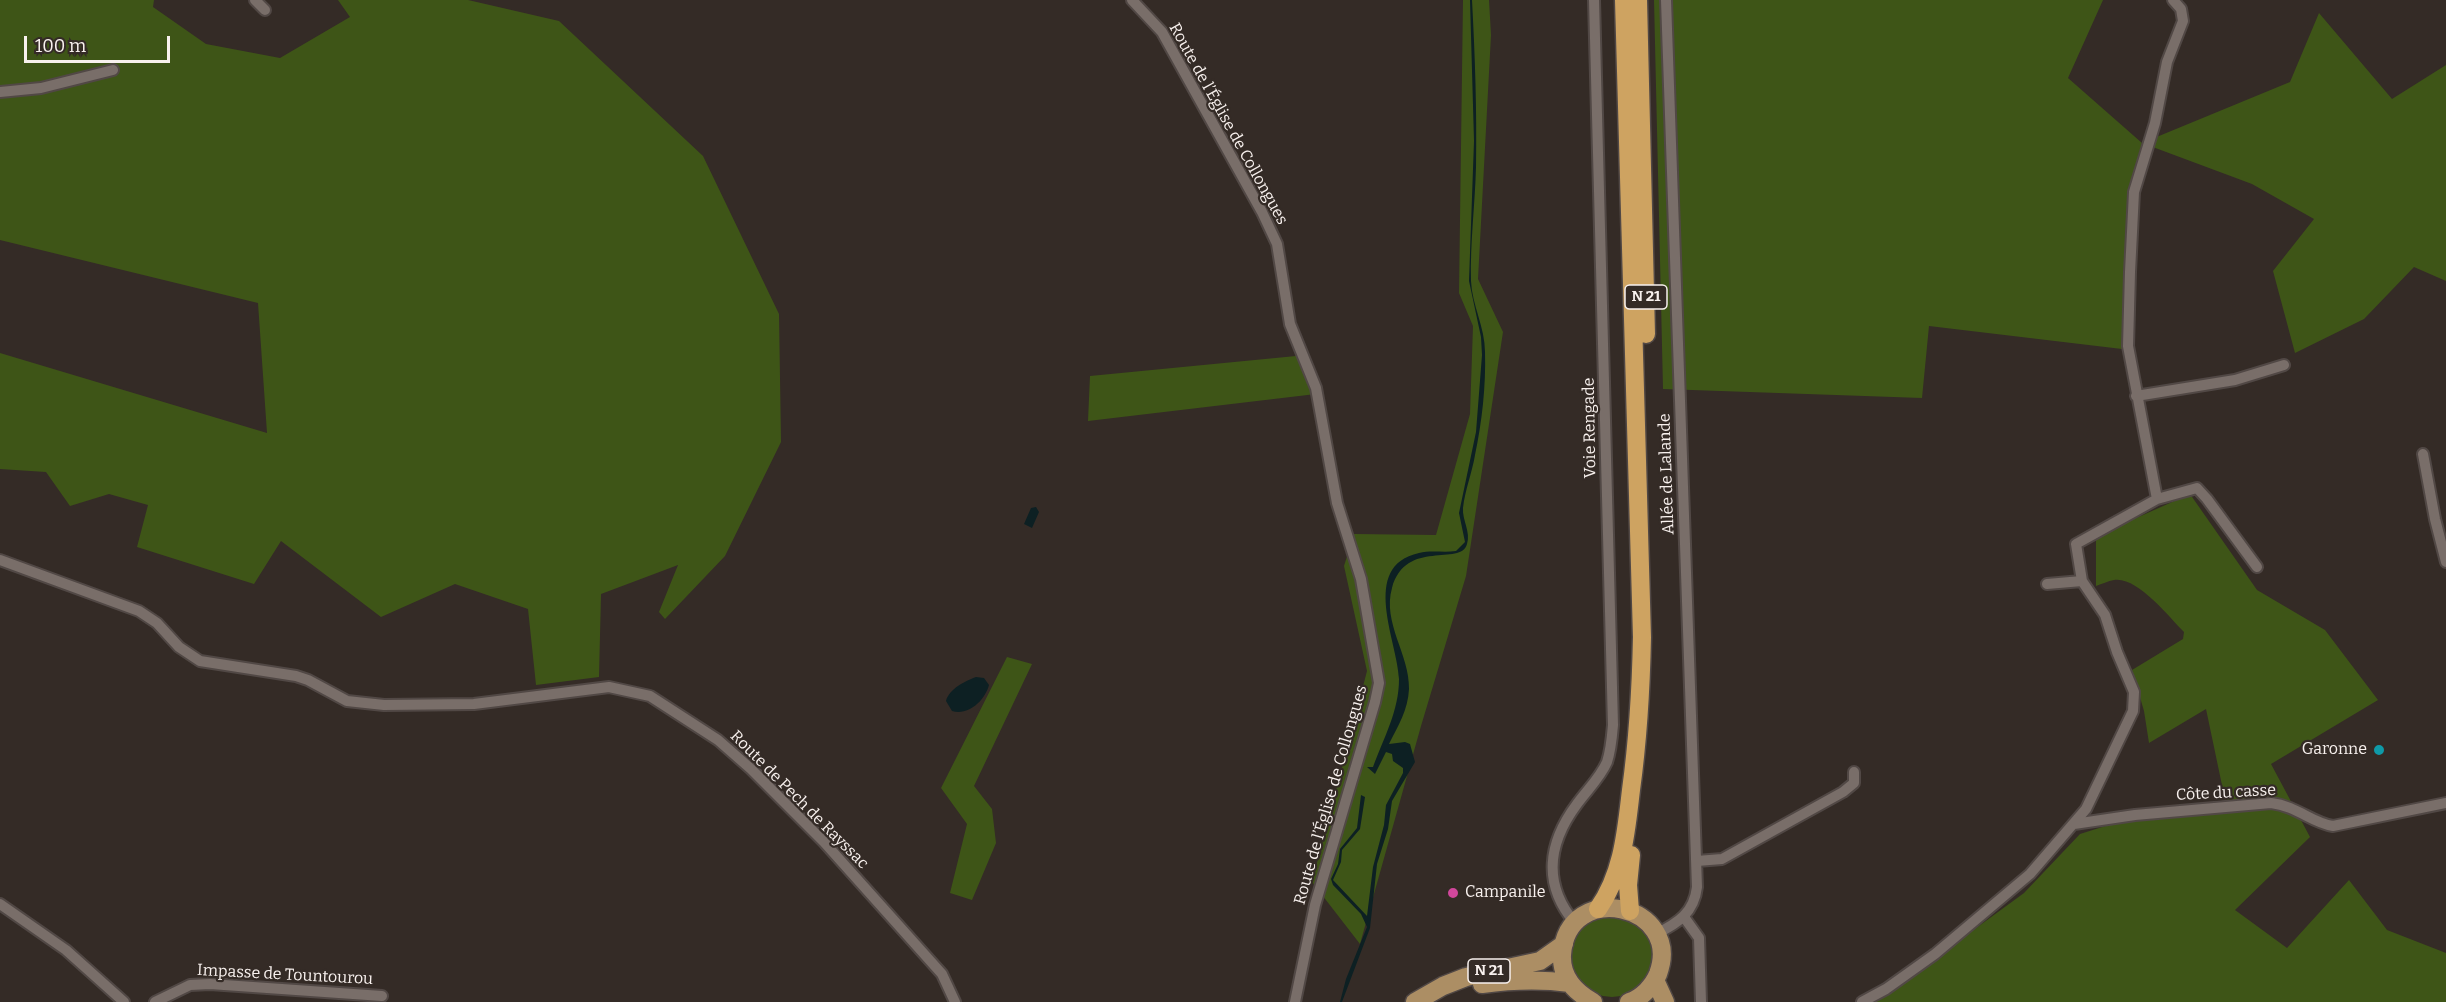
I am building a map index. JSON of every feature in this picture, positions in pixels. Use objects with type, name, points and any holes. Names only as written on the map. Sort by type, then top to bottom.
[{"type":"highway","name":"N 21","points":[[1598,909],[1614,883],[1626,836],[1638,725],[1642,637],[1624,0]]},
{"type":"highway","name":"N 21","points":[[1630,911],[1629,870],[1650,721],[1654,637],[1638,0]]},
{"type":"main road","points":[[1593,1002],[1580,994],[1570,983],[1564,971],[1562,957],[1564,944],[1575,923],[1586,914],[1598,909],[1615,907],[1641,916],[1656,934],[1661,955],[1655,980],[1646,992],[1634,1001]]},
{"type":"main road","name":"N 21","points":[[1415,1002],[1443,986],[1466,977],[1540,961],[1564,944]]},
{"type":"main road","name":"N 21","points":[[1420,1002],[1470,986],[1506,980],[1544,979],[1570,983]]},
{"type":"main road","points":[[1655,980],[1665,1002]]},
{"type":"street","points":[[255,0],[265,10]]},
{"type":"street","name":"Route de l’Église de Collongues","points":[[1132,0],[1162,32],[1262,212],[1277,244],[1290,324],[1316,388],[1337,503],[1361,579],[1376,664],[1379,683],[1375,702],[1315,905],[1295,1002]]},
{"type":"street","name":"Voie Rengade","points":[[1575,923],[1556,894],[1553,862],[1557,840],[1567,819],[1597,779],[1606,762],[1612,725],[1594,0]]},
{"type":"street","name":"Allée de Lalande","points":[[1666,0],[1696,861],[1696,898],[1684,918]]},
{"type":"street","points":[[2157,500],[2128,346],[2134,192],[2155,123],[2167,62],[2183,21],[2181,9],[2173,0]]},
{"type":"street","points":[[0,92],[41,88],[113,69]]},
{"type":"street","points":[[2136,396],[2235,380],[2284,365]]},
{"type":"street","points":[[2423,454],[2434,519],[2446,562]]},
{"type":"street","points":[[1862,1002],[1935,954],[2030,874],[2086,809],[2133,711],[2134,692],[2117,652],[2105,615],[2082,581],[2076,544],[2157,500],[2197,488],[2257,567]]},
{"type":"street","name":"Route de Pech de Rayssac","points":[[0,560],[139,611],[157,623],[188,654],[200,661],[296,676],[347,701],[384,705],[453,705],[609,687],[650,696],[718,740],[751,769],[824,842],[942,974],[955,1002]]},
{"type":"street","points":[[2047,584],[2082,581]]},
{"type":"street","points":[[1696,861],[1722,859],[1847,790],[1854,783],[1856,777],[1854,772]]},
{"type":"street","name":"Côte du casse","points":[[2074,824],[2169,811],[2271,802],[2291,807],[2326,825],[2333,826],[2446,803]]},
{"type":"street","points":[[0,904],[66,950],[123,1002]]},
{"type":"street","points":[[1656,934],[1684,918],[1699,938],[1701,1002]]},
{"type":"street","name":"Impasse de Tountourou","points":[[155,1002],[190,985],[210,984],[382,996]]},
{"type":"green space","points":[[0,0],[154,0],[153,7],[206,44],[280,58],[350,17],[338,0],[468,0],[559,21],[703,156],[779,314],[781,442],[725,556],[665,619],[659,612],[678,565],[601,594],[599,677],[536,685],[528,609],[455,584],[381,617],[281,541],[254,584],[137,547],[148,505],[109,494],[70,506],[46,472],[0,469],[0,353],[267,433],[258,303],[0,240]]},
{"type":"green space","points":[[1463,0],[1489,0],[1491,35],[1478,279],[1503,332],[1466,576],[1360,944],[1312,882],[1367,671],[1344,566],[1354,534],[1436,535],[1470,414],[1473,326],[1459,293]]},
{"type":"green space","points":[[1654,0],[2103,0],[2068,78],[2142,143],[2129,188],[2122,349],[1929,326],[1922,398],[1663,389]]},
{"type":"green space","points":[[2319,13],[2392,99],[2446,65],[2446,281],[2414,267],[2364,319],[2295,353],[2273,271],[2314,219],[2252,184],[2142,143],[2290,82]]},
{"type":"green space","points":[[1296,356],[1316,394],[1088,421],[1090,376]]},
{"type":"green space","points":[[2190,494],[2257,590],[2325,630],[2378,700],[2271,764],[2310,837],[2235,910],[2287,948],[2349,880],[2387,930],[2446,953],[2446,1002],[1875,1002],[2024,893],[2080,834],[2118,822],[2227,809],[2206,709],[2149,743],[2144,711],[2132,670],[2183,639],[2184,632],[2152,599],[2133,584],[2123,580],[2114,580],[2096,586],[2096,536]]},
{"type":"green space","points":[[1007,657],[1032,664],[974,786],[992,809],[996,843],[972,900],[950,893],[967,824],[941,788]]},
{"type":"green space","points":[[1612,915],[1628,918],[1641,927],[1650,940],[1653,956],[1650,972],[1641,985],[1628,994],[1612,997],[1596,994],[1583,985],[1574,972],[1571,956],[1574,940],[1583,927],[1596,918]]},
{"type":"water","points":[[1470,0],[1472,0],[1476,84],[1476,167],[1471,281],[1483,334],[1485,365],[1480,430],[1463,508],[1468,540],[1463,550],[1455,554],[1420,558],[1409,563],[1399,573],[1392,588],[1390,601],[1393,626],[1405,664],[1409,689],[1405,711],[1389,744],[1405,742],[1410,744],[1415,762],[1392,801],[1388,829],[1377,864],[1370,928],[1342,1002],[1340,1002],[1346,979],[1367,927],[1361,914],[1333,885],[1331,879],[1338,864],[1340,849],[1357,828],[1361,795],[1365,797],[1360,829],[1342,850],[1341,862],[1333,880],[1367,916],[1373,867],[1384,825],[1386,805],[1403,773],[1403,768],[1393,761],[1392,754],[1386,752],[1375,774],[1367,767],[1373,767],[1390,724],[1398,691],[1397,663],[1386,607],[1386,589],[1390,573],[1401,561],[1419,553],[1456,551],[1465,542],[1459,513],[1476,432],[1482,355],[1481,337],[1469,281],[1474,141]]},
{"type":"water","points":[[1036,507],[1039,512],[1032,528],[1024,524],[1031,508]]},
{"type":"water","points":[[976,677],[984,678],[989,685],[984,696],[970,709],[952,711],[946,701],[950,693],[962,683]]},
{"type":"place","name":"Garonne","points":[[2379,750]]},
{"type":"place","name":"Campanile","points":[[1453,893]]}]
